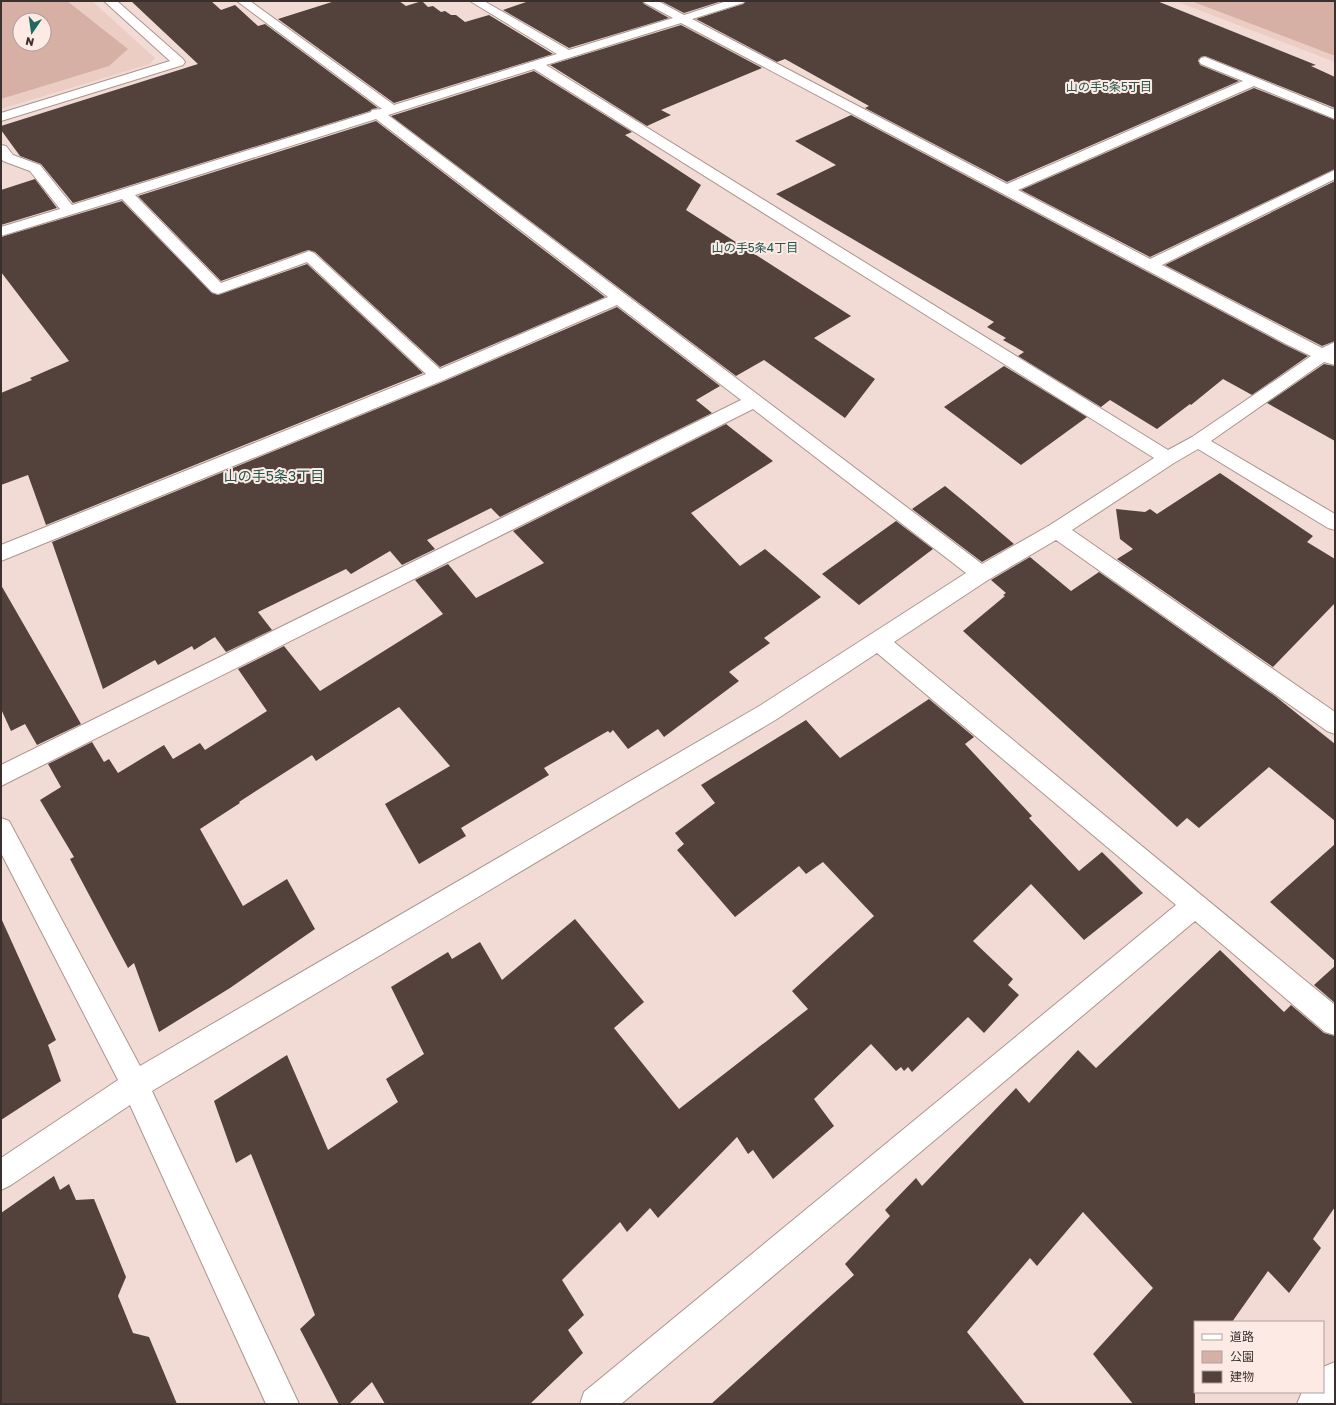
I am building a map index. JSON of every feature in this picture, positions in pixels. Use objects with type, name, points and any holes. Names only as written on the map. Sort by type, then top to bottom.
[{"type":"street","points":[[243,1],[619,298],[981,574]]},
{"type":"street","points":[[476,1],[566,54]]},
{"type":"street","points":[[649,1],[1150,265],[1331,354]]},
{"type":"street","points":[[1,232],[739,1]]},
{"type":"street","points":[[113,4],[130,3]]},
{"type":"street","points":[[1,117],[179,62],[113,4]]},
{"type":"street","points":[[1205,61],[1335,115]]},
{"type":"street","points":[[535,64],[1168,458]]},
{"type":"street","points":[[1008,189],[1254,81]]},
{"type":"street","points":[[1,148],[8,158],[35,168],[69,211]]},
{"type":"street","points":[[1150,265],[1335,174]]},
{"type":"street","points":[[125,193],[218,289],[309,256],[438,376]]},
{"type":"street","points":[[1,553],[438,376],[619,298]]},
{"type":"street","points":[[1,1175],[135,1085],[769,712],[981,574],[1057,530],[1168,458],[1198,441],[1331,354]]},
{"type":"street","points":[[1,776],[754,401]]},
{"type":"street","points":[[1198,441],[1335,523]]},
{"type":"street","points":[[1057,530],[1335,724]]},
{"type":"street","points":[[878,641],[1335,1022]]},
{"type":"street","points":[[1,829],[135,1085],[283,1404]]},
{"type":"street","points":[[596,1404],[1195,905]]},
{"type":"street","points":[[1324,1391],[1335,1378]]},
{"type":"street","points":[[1313,1404],[1322,1393]]},
{"type":"shaded area","points":[[1,1],[92,1],[155,58],[150,64],[1,109]]},
{"type":"shaded area","points":[[1175,1],[1335,1],[1335,62]]},
{"type":"green space","points":[[1,1],[67,1],[128,49],[109,66],[1,99]]},
{"type":"green space","points":[[1191,1],[1335,1],[1335,55],[1333,55]]},
{"type":"building","points":[[131,1],[211,1],[221,10],[235,5],[258,26],[265,24],[378,108],[73,203],[41,164],[20,156],[1,130],[1,126],[198,64]]},
{"type":"building","points":[[335,1],[399,1],[406,6],[422,1],[428,7],[433,6],[441,12],[445,11],[451,15],[456,15],[465,22],[489,15],[553,54],[394,103],[278,19]]},
{"type":"building","points":[[529,1],[642,1],[644,4],[669,18],[569,48],[503,10]]},
{"type":"building","points":[[661,1],[722,1],[684,13]]},
{"type":"building","points":[[746,1],[1157,1],[1316,65],[1311,66],[1335,77],[1335,108],[1205,56],[1198,60],[1200,65],[1239,81],[1007,182],[865,108],[869,106],[785,59],[777,62],[696,19],[743,4]]},
{"type":"building","points":[[681,25],[762,68],[661,110],[671,115],[647,126],[550,65]]},
{"type":"building","points":[[534,71],[632,132],[625,135],[701,185],[686,210],[851,316],[814,338],[875,379],[845,418],[764,360],[736,376],[391,116]]},
{"type":"building","points":[[1254,88],[1335,120],[1335,169],[1150,257],[1021,190]]},
{"type":"building","points":[[851,115],[1308,356],[1252,395],[1223,379],[1191,405],[1190,404],[1157,429],[1110,400],[1101,407],[1018,356],[1024,352],[1003,340],[1006,338],[987,327],[994,322],[776,194],[836,165],[795,141]]},
{"type":"building","points":[[376,121],[605,297],[440,367],[315,252],[308,250],[221,281],[138,196]]},
{"type":"building","points":[[35,179],[57,208],[1,225],[1,190]]},
{"type":"building","points":[[1335,181],[1335,341],[1322,346],[1165,265]]},
{"type":"building","points":[[122,201],[212,293],[218,295],[307,264],[423,373],[46,525],[28,475],[1,485],[1,393],[32,380],[30,378],[69,361],[1,272],[1,237]]},
{"type":"building","points":[[617,307],[720,386],[696,400],[712,413],[500,517],[491,508],[427,540],[435,549],[402,565],[390,551],[351,574],[346,569],[258,612],[272,630],[226,652],[215,637],[194,650],[192,646],[158,665],[155,660],[103,689],[52,542],[445,381]]},
{"type":"building","points":[[1324,364],[1335,366],[1335,441],[1267,403]]},
{"type":"building","points":[[1004,366],[1087,417],[1021,465],[944,407]]},
{"type":"building","points":[[726,424],[773,461],[691,513],[740,566],[765,549],[821,597],[764,638],[770,643],[729,672],[739,681],[664,737],[658,729],[628,749],[613,730],[610,733],[608,731],[544,768],[549,775],[461,828],[466,836],[419,864],[385,804],[450,766],[399,707],[316,761],[312,755],[239,802],[240,803],[200,829],[243,906],[287,879],[315,929],[230,988],[159,1032],[134,963],[128,968],[70,859],[74,857],[40,800],[61,787],[48,764],[92,742],[104,762],[109,759],[118,773],[164,745],[173,759],[200,743],[205,750],[267,711],[238,669],[284,646],[320,691],[443,614],[415,580],[448,564],[476,598],[544,563],[513,531]]},
{"type":"building","points":[[1220,473],[1313,536],[1307,542],[1335,559],[1335,603],[1273,667],[1117,559],[1133,549],[1120,539],[1116,509],[1145,512],[1150,509],[1157,514]]},
{"type":"building","points":[[945,486],[1014,544],[982,562],[912,509]]},
{"type":"building","points":[[896,521],[933,549],[859,605],[822,574]]},
{"type":"building","points":[[1030,557],[1071,591],[1099,572],[1275,696],[1335,744],[1335,821],[1269,767],[1199,828],[1187,818],[1177,827],[963,631],[1005,596],[1003,595],[1006,593],[991,580]]},
{"type":"building","points":[[1,585],[81,724],[37,745],[25,724],[11,731],[1,709]]},
{"type":"building","points":[[929,699],[974,737],[965,744],[1032,816],[1029,818],[1079,871],[1102,852],[1143,893],[1084,940],[1031,884],[973,941],[1013,979],[1008,985],[1019,995],[984,1033],[968,1017],[912,1072],[908,1067],[904,1071],[901,1067],[896,1071],[871,1044],[814,1099],[834,1126],[773,1179],[753,1150],[748,1154],[737,1137],[658,1218],[650,1208],[627,1232],[620,1222],[562,1280],[584,1315],[568,1330],[583,1353],[530,1404],[385,1404],[372,1382],[349,1404],[339,1404],[300,1329],[315,1315],[251,1154],[236,1163],[214,1101],[287,1055],[328,1150],[398,1102],[386,1079],[424,1054],[391,987],[448,952],[452,959],[480,942],[502,980],[575,919],[644,1002],[614,1028],[679,1109],[808,1009],[792,991],[874,916],[823,862],[806,874],[799,866],[735,917],[677,850],[684,844],[675,833],[715,803],[701,785],[806,720],[840,758]]},
{"type":"building","points":[[1335,844],[1335,961],[1270,902]]},
{"type":"building","points":[[1,918],[56,1040],[48,1045],[61,1081],[1,1120]]},
{"type":"building","points":[[1220,950],[1284,1012],[1291,1005],[1324,1033],[1335,1036],[1335,1207],[1313,1239],[1321,1248],[1289,1293],[1268,1271],[1233,1321],[1194,1321],[1195,1404],[1133,1404],[1093,1354],[1153,1288],[1083,1212],[1037,1266],[1030,1258],[967,1332],[1025,1404],[711,1404],[854,1275],[845,1264],[890,1216],[885,1210],[916,1178],[922,1186],[1016,1088],[1029,1103],[1078,1050],[1096,1068]]},
{"type":"building","points":[[1335,966],[1335,1003],[1314,985]]},
{"type":"building","points":[[54,1176],[60,1190],[69,1184],[76,1200],[94,1199],[126,1277],[118,1296],[133,1333],[149,1337],[177,1404],[1,1404],[1,1213]]},
{"type":"district","name":"山の手5条5丁目","points":[[1109,87]]},
{"type":"district","name":"山の手5条4丁目","points":[[755,248]]},
{"type":"district","name":"山の手5条3丁目","points":[[274,476]]}]
